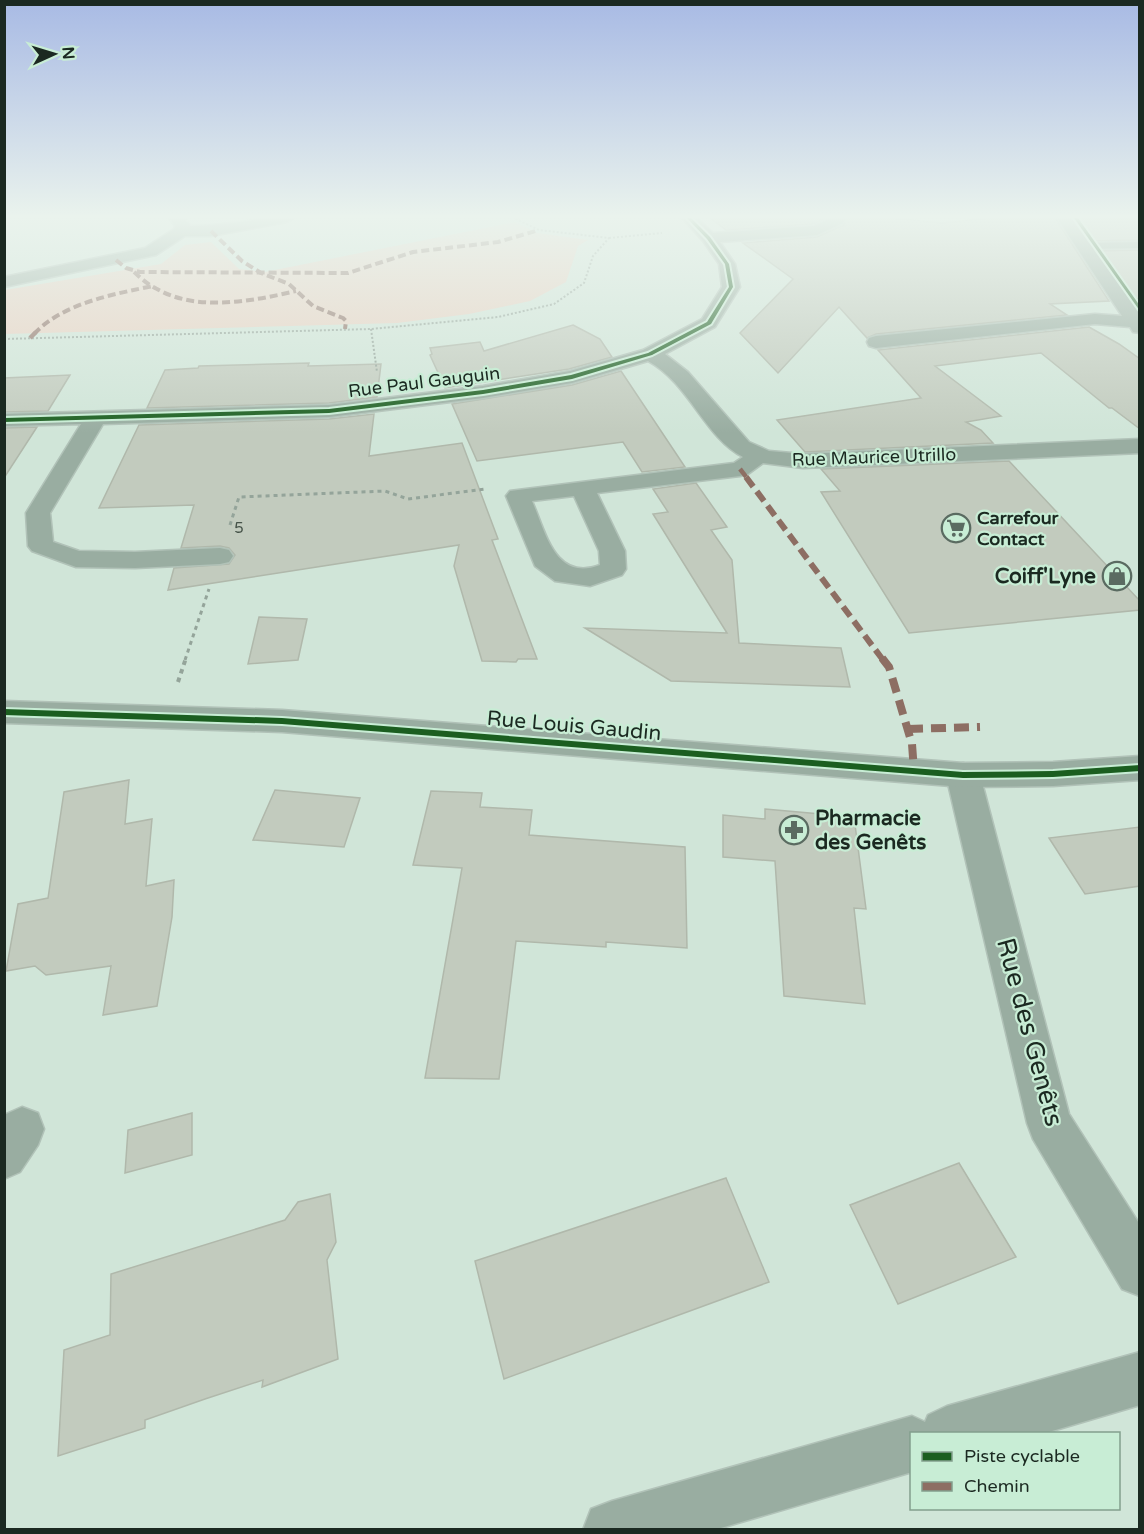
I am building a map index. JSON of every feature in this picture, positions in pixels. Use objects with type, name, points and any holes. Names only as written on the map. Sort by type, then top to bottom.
[{"type":"street","name":"Rue Paul Gauguin","points":[[4,420],[329,411],[381,406],[572,378],[650,354],[709,324],[729,290]]},
{"type":"street","points":[[1113,290],[1137,325]]},
{"type":"street","points":[[876,342],[1095,319],[1137,325]]},
{"type":"street","name":"Rue Maurice Utrillo","points":[[650,354],[663,360],[734,441],[760,455],[779,460],[803,461],[1140,446]]},
{"type":"street","points":[[96,417],[38,513],[41,546],[76,559],[135,560],[220,556]]},
{"type":"street","points":[[582,488],[612,551],[613,569],[590,578],[564,575],[544,560],[518,496],[582,488],[740,469],[760,455]]},
{"type":"street","name":"Rue Louis Gaudin","points":[[4,712],[282,721],[963,775],[1053,774],[1140,768]]},
{"type":"street","name":"Rue des Genêts","points":[[963,775],[1050,1123],[1140,1271]]},
{"type":"street","points":[[954,1432],[1140,1378]]},
{"type":"street","points":[[612,1530],[910,1445]]},
{"type":"path","points":[[4,339],[371,329],[498,316],[554,304],[575,290]]},
{"type":"path","points":[[371,329],[381,406]]},
{"type":"path","points":[[239,497],[385,491],[408,499],[486,489],[518,496]]},
{"type":"path","points":[[167,716],[199,620]]},
{"type":"shaded area","points":[[5,290],[552,290],[530,301],[469,314],[397,323],[5,334]]},
{"type":"building","points":[[783,290],[1102,290],[1109,301],[1050,304],[1067,315],[876,334],[867,338],[839,307],[778,373],[740,333]]},
{"type":"building","points":[[1125,290],[1140,290],[1140,299],[1132,299]]},
{"type":"building","points":[[573,325],[600,339],[612,357],[569,369],[445,388],[430,355],[432,354],[430,348],[480,342],[484,351]]},
{"type":"building","points":[[1089,327],[1140,359],[1140,429],[1109,408],[1041,353],[935,366],[1001,416],[966,422],[981,430],[993,443],[805,452],[777,420],[921,398],[878,350]]},
{"type":"building","points":[[309,363],[308,366],[381,364],[377,397],[329,403],[147,408],[165,370],[198,368],[199,366]]},
{"type":"building","points":[[621,371],[685,467],[642,472],[623,442],[477,461],[452,404],[572,385]]},
{"type":"building","points":[[70,375],[48,411],[4,412],[4,378]]},
{"type":"building","points":[[374,414],[369,456],[462,443],[498,539],[492,540],[537,659],[518,659],[516,662],[482,661],[454,566],[459,545],[168,590],[174,568],[229,564],[235,555],[229,548],[220,546],[181,548],[194,505],[99,508],[139,425],[329,419]]},
{"type":"building","points":[[37,427],[4,478],[4,428]]},
{"type":"building","points":[[1009,461],[1140,601],[1140,610],[909,633],[821,492],[840,491],[821,469]]},
{"type":"building","points":[[696,483],[727,527],[711,530],[732,560],[739,643],[841,648],[850,687],[671,681],[585,628],[727,633],[653,514],[668,512],[653,489]]},
{"type":"building","points":[[259,617],[307,619],[298,660],[248,664]]},
{"type":"building","points":[[129,780],[125,824],[152,819],[146,886],[174,880],[172,917],[157,1006],[103,1015],[111,966],[46,975],[35,966],[6,971],[18,904],[48,898],[64,792]]},
{"type":"building","points":[[275,790],[360,798],[344,847],[253,840]]},
{"type":"building","points":[[431,791],[482,793],[480,807],[532,810],[529,835],[685,847],[687,948],[606,942],[606,947],[516,941],[499,1079],[425,1078],[462,868],[413,865]]},
{"type":"building","points":[[765,809],[854,817],[866,909],[854,908],[865,1004],[784,996],[775,861],[723,857],[723,815],[765,819]]},
{"type":"building","points":[[1140,827],[1140,886],[1085,894],[1049,838]]},
{"type":"building","points":[[192,1113],[192,1155],[125,1173],[128,1130]]},
{"type":"building","points":[[959,1163],[1016,1257],[898,1304],[850,1205]]},
{"type":"building","points":[[726,1178],[769,1282],[504,1379],[475,1261]]},
{"type":"building","points":[[330,1194],[336,1242],[327,1260],[338,1359],[262,1387],[263,1380],[205,1399],[145,1420],[145,1428],[58,1456],[64,1350],[110,1335],[111,1274],[285,1220],[298,1202]]},
{"type":"marked path","points":[[30,338],[53,318],[69,310],[104,297],[137,290]]},
{"type":"marked path","points":[[158,290],[176,297],[210,302],[263,298],[296,291]]},
{"type":"marked path","points":[[295,290],[313,306],[343,318],[346,321],[345,329]]},
{"type":"marked path","points":[[740,469],[889,667],[912,744],[914,771]]},
{"type":"marked path","points":[[908,729],[980,727]]},
{"type":"cycle path","points":[[4,420],[329,411],[483,392],[572,377],[650,354],[709,323],[729,290]]},
{"type":"cycle path","points":[[1126,290],[1140,310]]},
{"type":"cycle path","points":[[4,712],[282,721],[963,775],[1053,774],[1140,768]]},
{"type":"place","name":"Carrefour Contact","points":[[956,528]]},
{"type":"place","name":"Coiff'Lyne","points":[[1117,576]]},
{"type":"place","name":"Pharmacie des Genêts","points":[[794,830]]}]
